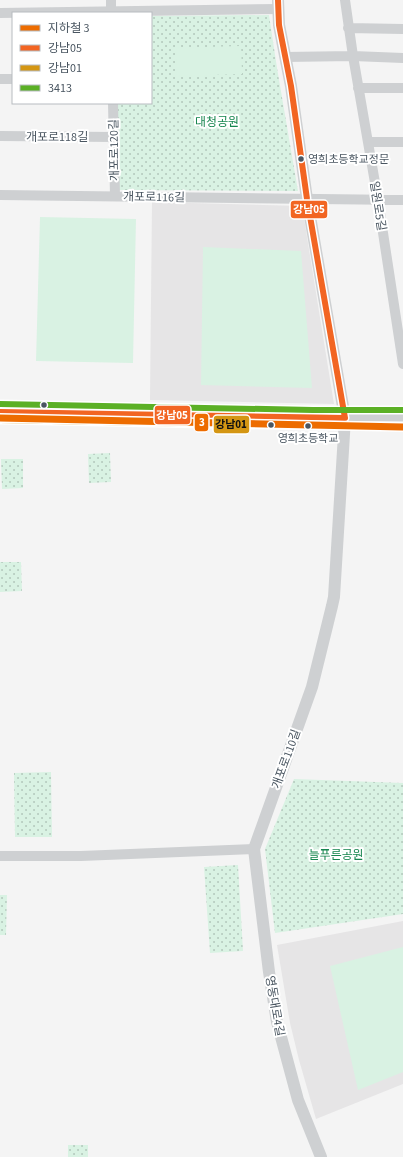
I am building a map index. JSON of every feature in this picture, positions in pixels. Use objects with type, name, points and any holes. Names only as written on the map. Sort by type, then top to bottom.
[{"type":"street","points":[[111,0],[111,12],[279,4]]},
{"type":"street","name":"일원로5길","points":[[345,0],[348,28],[378,200],[403,364]]},
{"type":"street","name":"개포로110길","points":[[254,850],[312,687],[334,597],[345,418],[307,199],[291,86],[279,25],[279,4]]},
{"type":"street","points":[[0,13],[12,13]]},
{"type":"street","points":[[348,28],[403,29]]},
{"type":"street","points":[[285,58],[353,56],[403,58]]},
{"type":"street","points":[[0,79],[12,79]]},
{"type":"street","points":[[358,88],[403,88]]},
{"type":"street","name":"개포로120길","points":[[113,104],[115,196]]},
{"type":"street","name":"개포로118길","points":[[0,136],[114,137]]},
{"type":"street","points":[[368,142],[403,142]]},
{"type":"street","name":"개포로116길","points":[[0,195],[403,200]]},
{"type":"street","points":[[0,412],[403,418]]},
{"type":"street","points":[[0,856],[81,856],[254,850]]},
{"type":"street","name":"영동대로4길","points":[[254,850],[269,972],[277,1022],[298,1100],[321,1157]]},
{"type":"shaded area","points":[[152,202],[302,206],[334,404],[150,400]]},
{"type":"shaded area","points":[[403,921],[403,1084],[316,1119],[290,1023],[277,945]]},
{"type":"green space","name":"대청공원","points":[[269,15],[298,191],[119,190],[117,104],[152,104],[152,16]]},
{"type":"green space","points":[[241,46],[242,74],[177,76],[176,48]]},
{"type":"green space","points":[[40,217],[136,219],[133,363],[36,361]]},
{"type":"green space","points":[[203,247],[301,251],[312,388],[201,385]]},
{"type":"green space","points":[[110,453],[111,482],[89,483],[88,454]]},
{"type":"green space","points":[[1,459],[23,459],[23,488],[2,489]]},
{"type":"green space","points":[[0,562],[21,562],[22,591],[0,592]]},
{"type":"green space","points":[[51,772],[52,837],[15,837],[14,773]]},
{"type":"green space","name":"늘푸른공원","points":[[294,779],[403,783],[403,914],[275,933],[265,849]]},
{"type":"green space","points":[[238,865],[243,951],[210,953],[204,867]]},
{"type":"green space","points":[[0,895],[7,895],[6,935],[0,935]]},
{"type":"green space","points":[[403,947],[403,1072],[358,1090],[330,966]]},
{"type":"green space","points":[[68,1145],[88,1145],[88,1157],[68,1157]]},
{"type":"metro line","name":"3","points":[[0,418],[403,427]]},
{"type":"transit line","name":"강남05","points":[[278,0],[279,25],[291,86],[307,199],[345,418]]},
{"type":"transit line","name":"3413","points":[[0,404],[313,410],[403,410]]},
{"type":"transit line","name":"강남05","points":[[0,412],[345,418]]},
{"type":"transit line","name":"강남01","points":[[0,420],[313,426],[403,426]]},
{"type":"place","name":"영희초등학교정문","points":[[301,159]]},
{"type":"place","name":"영희초등학교","points":[[308,426]]}]
